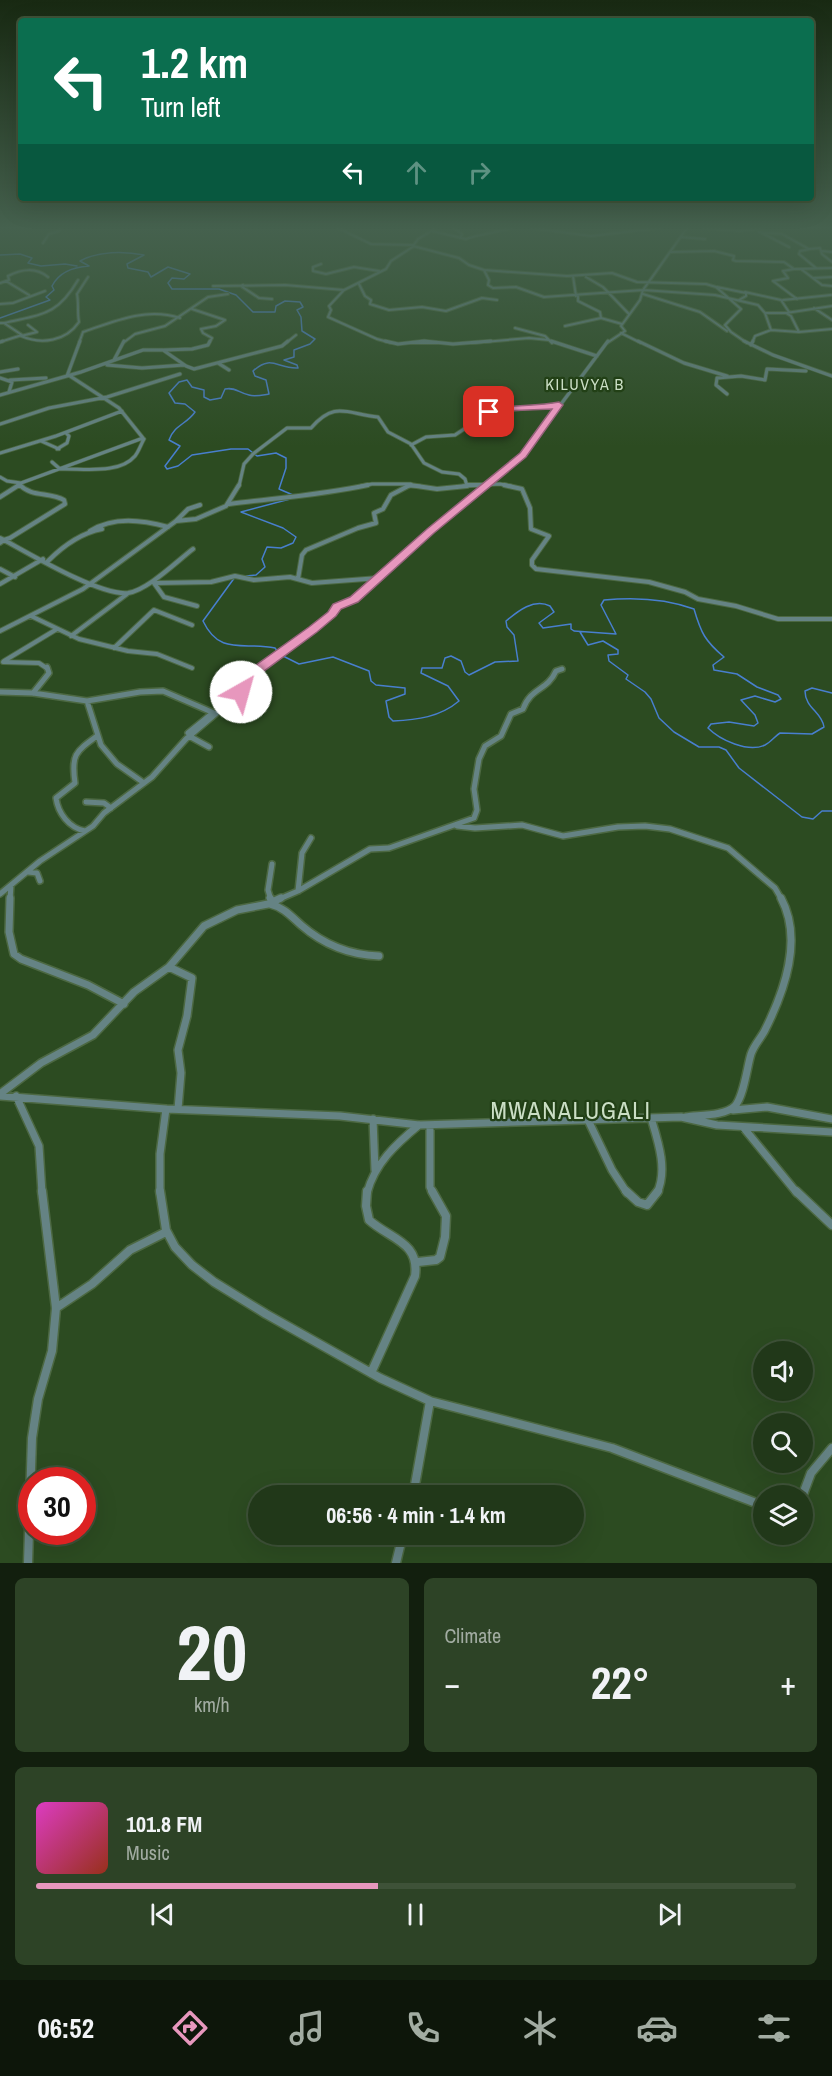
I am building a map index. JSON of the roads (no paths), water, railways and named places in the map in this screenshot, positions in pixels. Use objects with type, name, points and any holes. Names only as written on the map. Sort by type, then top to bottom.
[{"type":"street","points":[[0,304],[20,301]]},
{"type":"street","points":[[2,323],[52,311],[65,301]]},
{"type":"street","points":[[2,323],[28,340],[43,341],[64,335],[75,328],[79,322],[76,314],[80,308],[78,301]]},
{"type":"street","points":[[112,361],[117,357],[123,342],[135,333],[164,326],[206,301]]},
{"type":"street","points":[[334,301],[329,306],[331,310],[328,318],[377,339],[402,344],[424,340],[453,344],[529,338],[549,340]]},
{"type":"street","points":[[371,301],[370,304],[383,309],[422,307],[446,311],[474,301]]},
{"type":"street","points":[[578,301],[600,312],[601,318]]},
{"type":"street","points":[[619,301],[629,314]]},
{"type":"street","points":[[622,324],[637,301]]},
{"type":"street","points":[[661,301],[699,312],[710,318],[716,327],[751,345],[832,376]]},
{"type":"street","points":[[729,332],[725,325],[741,309],[731,301]]},
{"type":"street","points":[[745,301],[758,305],[765,313],[771,330]]},
{"type":"street","points":[[782,301],[800,332]]},
{"type":"street","points":[[765,313],[788,313],[832,306]]},
{"type":"street","points":[[814,308],[832,320]]},
{"type":"street","points":[[0,395],[102,365],[135,352],[191,349],[208,345],[212,338],[202,333],[201,329],[216,326],[225,320],[220,316],[203,314],[192,309]]},
{"type":"street","points":[[67,376],[83,332],[120,319],[158,312],[171,313],[180,318]]},
{"type":"street","points":[[565,326],[601,318],[622,324]]},
{"type":"street","points":[[0,894],[86,831],[144,783],[167,762],[193,728],[239,694],[244,681],[254,672],[313,630],[337,607],[354,599],[380,578],[419,540],[530,448],[559,405],[609,340],[626,330],[621,327],[622,324]]},
{"type":"street","points":[[0,342],[37,332],[28,325]]},
{"type":"street","points":[[515,328],[546,336],[553,343],[597,356]]},
{"type":"street","points":[[751,345],[755,336],[771,330],[800,332],[832,329]]},
{"type":"street","points":[[621,333],[684,363],[728,376]]},
{"type":"street","points":[[164,350],[184,365],[194,369],[282,346],[296,335]]},
{"type":"street","points":[[218,363],[229,370]]},
{"type":"street","points":[[102,365],[142,368],[184,365]]},
{"type":"street","points":[[727,394],[716,385],[715,381],[720,377],[745,376],[764,380],[765,371],[773,368],[820,372]]},
{"type":"street","points":[[0,372],[18,369]]},
{"type":"street","points":[[0,424],[57,406],[104,398],[180,374]]},
{"type":"street","points":[[0,378],[10,380],[67,376],[122,411],[143,438]]},
{"type":"street","points":[[9,392],[13,383],[10,380]]},
{"type":"street","points":[[411,446],[417,440],[427,437],[458,434],[489,412],[505,408],[543,408],[559,405]]},
{"type":"street","points":[[0,453],[66,433],[122,411]]},
{"type":"street","points":[[229,504],[242,480],[241,471],[244,464],[253,454],[287,428],[311,428],[321,416],[329,411],[349,411],[359,415],[378,417],[388,432],[411,446],[424,463],[442,472],[459,474],[465,479],[467,486]]},
{"type":"street","points":[[41,441],[59,449],[67,443],[69,436],[66,433]]},
{"type":"street","points":[[0,497],[20,484],[79,459],[143,438]]},
{"type":"street","points":[[52,462],[60,469],[99,466],[110,469],[134,457],[143,438]]},
{"type":"street","points":[[0,477],[20,484],[24,491],[59,498],[64,500],[65,504],[1,540]]},
{"type":"street","points":[[176,522],[197,519],[229,504],[294,495],[326,494],[372,484],[412,484],[437,489],[486,485],[516,486],[525,491],[532,518],[531,529],[549,536],[532,560],[532,565],[536,569],[649,582],[685,592],[698,599],[736,606],[778,619],[832,619]]},
{"type":"street","points":[[298,579],[302,555],[306,550],[358,528],[376,523],[374,514],[382,510],[389,497],[412,484]]},
{"type":"street","points":[[0,631],[92,584],[176,522],[188,509],[200,505]]},
{"type":"street","points":[[0,584],[46,560],[103,524],[117,521],[147,522],[168,527]]},
{"type":"street","points":[[90,531],[102,529]]},
{"type":"street","points":[[1,540],[92,584],[120,594],[129,593]]},
{"type":"street","points":[[71,636],[193,549]]},
{"type":"street","points":[[0,569],[15,577]]},
{"type":"street","points":[[147,582],[211,582],[236,576],[254,580],[278,577],[312,583],[355,578],[380,578]]},
{"type":"street","points":[[156,583],[164,597],[197,606]]},
{"type":"street","points":[[114,648],[154,610],[192,625]]},
{"type":"street","points":[[31,616],[71,636],[114,648],[157,654],[192,668]]},
{"type":"street","points":[[0,623],[8,626]]},
{"type":"street","points":[[1,662],[57,629]]},
{"type":"street","points":[[1,662],[32,663],[48,668],[49,673],[33,693]]},
{"type":"street","points":[[0,1095],[41,1063],[93,1035],[134,992],[169,967],[204,926],[237,910],[271,903],[298,891],[370,849],[388,848],[468,822],[477,814],[474,789],[477,766],[485,746],[501,736],[509,716],[523,709],[528,696],[547,685],[556,670],[562,669]]},
{"type":"street","points":[[0,692],[33,693],[87,701],[147,691],[163,691],[193,702],[213,714]]},
{"type":"street","points":[[87,701],[91,708],[97,736],[109,755],[144,783]]},
{"type":"street","points":[[86,831],[75,828],[57,806],[56,798],[75,783],[72,763],[81,747],[97,736]]},
{"type":"street","points":[[188,737],[209,747]]},
{"type":"street","points":[[86,802],[104,803],[111,808]]},
{"type":"street","points":[[455,826],[475,828],[522,825],[563,836],[618,827],[645,826],[670,829],[728,848],[775,888],[790,919],[792,929],[790,962],[765,1030],[752,1051],[739,1099],[731,1110]]},
{"type":"street","points":[[298,891],[302,853],[311,838]]},
{"type":"street","points":[[272,864],[271,878],[266,892],[271,903],[314,935],[342,951],[380,956]]},
{"type":"street","points":[[27,872],[37,873],[40,881]]},
{"type":"street","points":[[11,885],[9,932],[14,954],[88,985],[124,1004]]},
{"type":"street","points":[[169,967],[192,978],[187,1016],[178,1050],[181,1073],[178,1109]]},
{"type":"street","points":[[0,1095],[178,1109],[373,1119],[419,1125],[681,1117],[767,1107],[832,1119]]},
{"type":"street","points":[[16,1096],[39,1146],[44,1217],[53,1269],[56,1308],[52,1351],[34,1417],[28,1563]]},
{"type":"street","points":[[166,1108],[160,1148],[159,1186],[166,1232],[179,1253],[199,1271],[260,1310],[371,1373],[430,1401],[612,1448],[753,1502]]},
{"type":"street","points":[[681,1117],[717,1125],[832,1132]]},
{"type":"street","points":[[588,1120],[624,1189],[636,1202],[647,1205],[657,1194],[661,1162],[651,1118]]},
{"type":"street","points":[[373,1119],[375,1172]]},
{"type":"street","points":[[371,1373],[415,1276],[418,1262],[413,1251],[369,1220],[366,1202],[375,1172],[392,1147],[419,1125]]},
{"type":"street","points":[[418,1262],[436,1260],[440,1257],[446,1231],[446,1216],[430,1187],[429,1125]]},
{"type":"street","points":[[742,1126],[803,1200],[832,1225]]},
{"type":"street","points":[[56,1308],[92,1284],[130,1250],[166,1232]]},
{"type":"street","points":[[415,1485],[430,1401]]},
{"type":"street","points":[[806,1485],[811,1473],[832,1448]]},
{"type":"street","points":[[396,1563],[400,1545]]},
{"type":"waterway","points":[[0,318],[47,301]]},
{"type":"waterway","points":[[242,301],[253,312],[275,312],[276,306],[285,301],[300,302],[303,307],[297,310],[301,317],[302,331],[315,339],[310,344],[294,350],[294,357],[284,360],[297,365],[298,368],[270,363],[253,371],[255,376],[266,380],[269,394],[251,396],[235,389],[225,389],[221,398],[210,400],[204,397],[204,390],[192,387],[187,380],[179,382],[169,393],[175,403],[185,404],[195,412],[171,435],[169,440],[180,446],[165,466],[167,469],[178,466],[192,455],[231,449],[248,449],[257,456],[276,453],[286,458],[286,468],[279,489],[293,495]]},
{"type":"waterway","points":[[246,576],[256,575],[265,567],[262,559],[267,547],[281,548],[293,543],[296,537],[283,528],[241,512],[290,499]]},
{"type":"waterway","points":[[235,577],[203,621],[210,632],[225,644],[264,646],[275,648],[278,652]]},
{"type":"waterway","points":[[281,655],[299,664],[333,657],[369,671],[371,681],[376,685],[405,688],[405,694],[386,701],[389,717],[393,721],[419,718],[444,711],[459,701],[448,686],[421,673],[422,668],[442,668],[445,658],[451,656],[461,661],[465,672],[469,675],[495,662],[518,661],[514,635],[507,627],[506,621],[526,607],[538,604],[550,606],[554,612],[539,623],[543,628],[571,624],[571,629],[574,631],[616,634],[601,605],[604,600],[649,599],[694,609],[704,636],[724,657],[713,665],[714,670],[737,674],[757,687],[778,695],[781,699],[775,702],[755,696],[741,700],[755,715],[758,723],[754,726],[729,722],[711,724],[708,728],[727,741],[743,746],[758,747],[767,744],[780,733],[812,734],[824,727],[820,717],[808,702],[805,691],[812,688],[832,693]]},
{"type":"waterway","points":[[580,632],[588,645],[603,641],[618,650],[618,654],[608,655],[609,661],[628,675],[626,679],[645,692],[651,699],[659,718],[674,732],[699,747],[719,747],[726,750],[739,768],[802,817],[813,819],[822,811],[832,811]]},
{"type":"district","name":"KILUVYA B","points":[[585,384]]},
{"type":"district","name":"MWANALUGALI","points":[[571,1111]]}]
